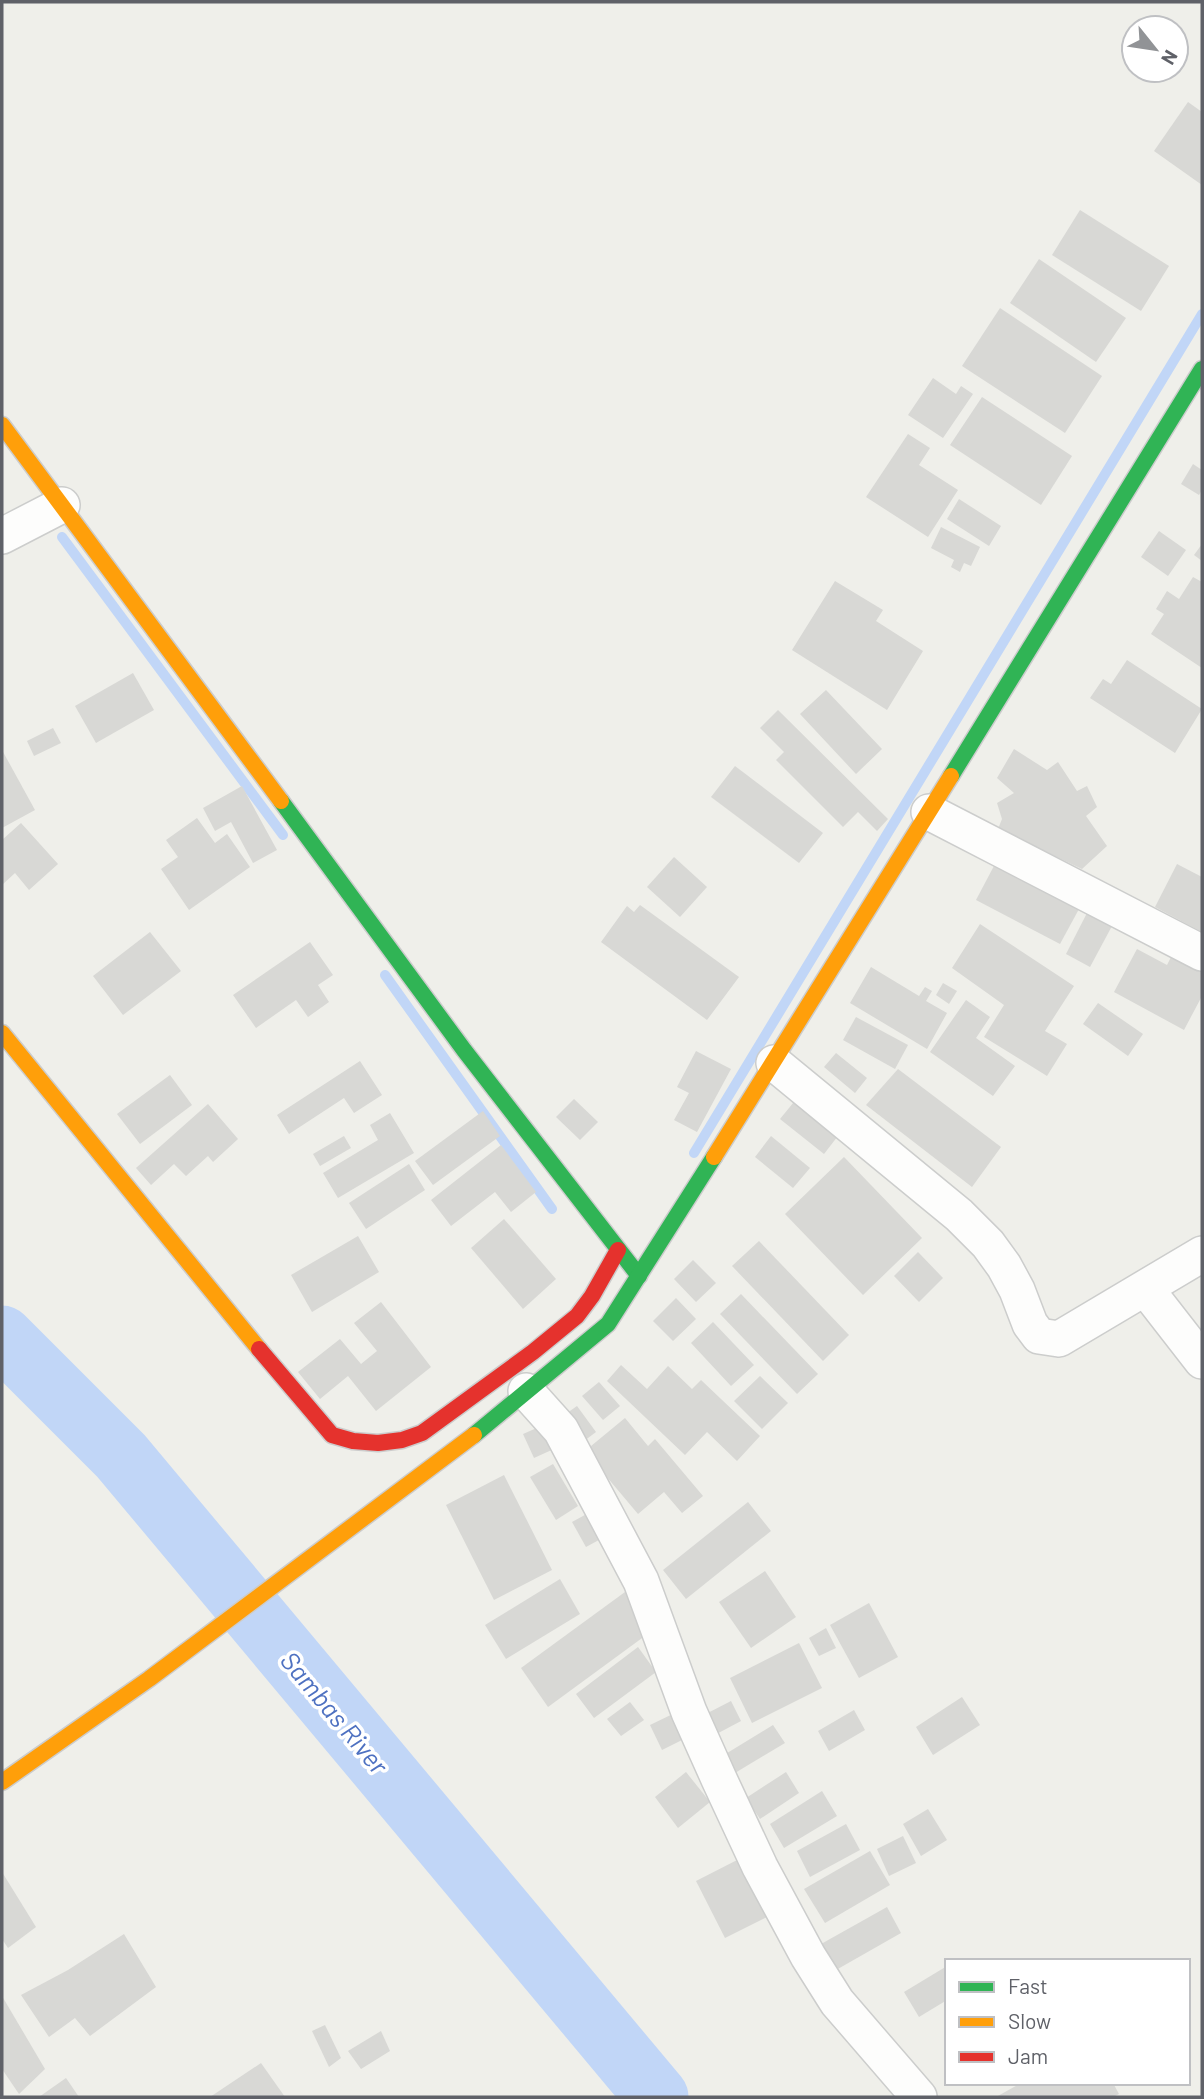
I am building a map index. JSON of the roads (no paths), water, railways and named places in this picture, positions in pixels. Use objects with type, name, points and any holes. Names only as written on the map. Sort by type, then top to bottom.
[{"type":"street","points":[[2,1782],[149,1679],[461,1446],[608,1324],[774,1063],[1202,369]]},
{"type":"street","points":[[2,425],[456,1039],[639,1276]]},
{"type":"street","points":[[2,536],[62,505]]},
{"type":"street","points":[[929,812],[1202,953]]},
{"type":"street","points":[[2,1033],[91,1145],[158,1223],[265,1359],[332,1435],[347,1441],[359,1443],[404,1440],[422,1433],[533,1352],[577,1316],[592,1296],[618,1250]]},
{"type":"street","points":[[774,1063],[958,1215],[988,1244],[1004,1266],[1030,1324],[1039,1336],[1059,1339],[1202,1254]]},
{"type":"street","points":[[1146,1289],[1202,1362]]},
{"type":"street","points":[[526,1391],[561,1430],[641,1581],[689,1712],[719,1780],[760,1867],[808,1956],[837,2002],[919,2097]]},
{"type":"waterway","points":[[694,1153],[1202,314]]},
{"type":"waterway","points":[[62,537],[283,835]]},
{"type":"waterway","points":[[385,975],[552,1209]]},
{"type":"waterway","name":"Sambas River","points":[[2,1337],[121,1456],[657,2097]]}]
